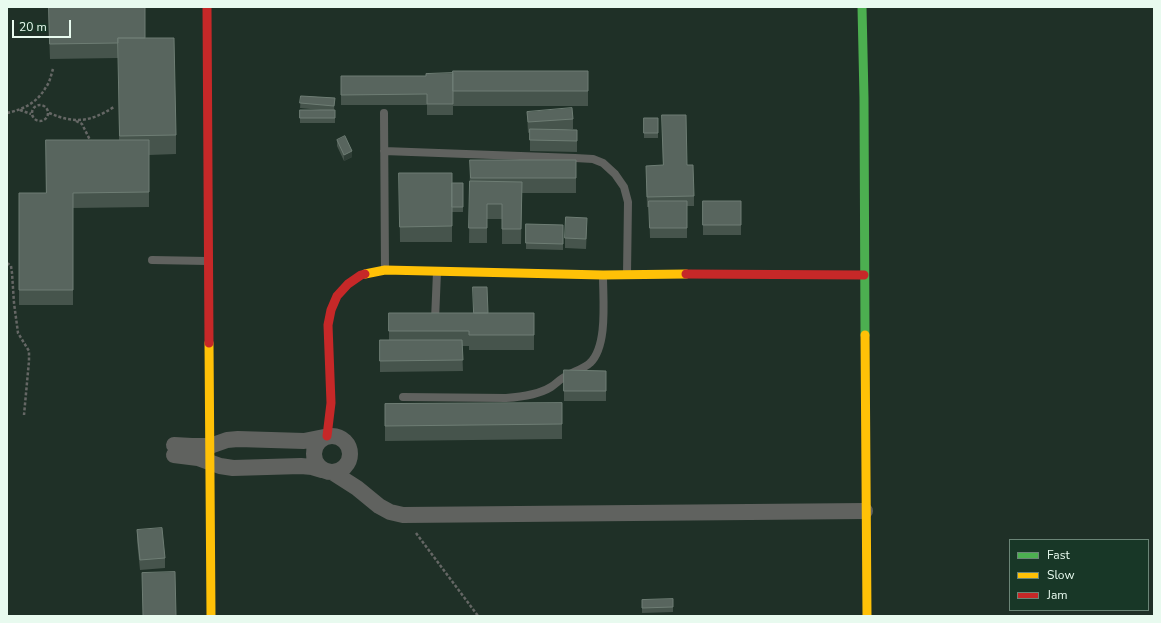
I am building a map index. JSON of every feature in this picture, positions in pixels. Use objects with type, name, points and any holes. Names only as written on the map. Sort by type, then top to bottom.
[{"type":"street","points":[[207,7],[211,616]]},
{"type":"street","points":[[862,7],[864,98],[866,616]]},
{"type":"street","points":[[864,275],[603,275],[386,270],[361,276],[348,284],[337,296],[331,310],[328,325],[331,403],[337,427],[331,437],[319,441],[315,446],[314,459],[317,465],[357,488],[379,506],[390,512],[403,515],[865,511]]},
{"type":"street","points":[[331,437],[346,443],[349,448],[349,460],[345,467],[339,471],[327,471],[301,466],[233,468],[210,463],[174,450],[192,446],[210,446],[227,440],[238,439],[304,440],[331,437]]},
{"type":"street","points":[[349,460],[354,474],[369,498]]},
{"type":"lane","points":[[384,113],[386,270]]},
{"type":"lane","points":[[384,151],[594,159],[603,163],[615,174],[624,187],[628,202],[627,274]]},
{"type":"lane","points":[[152,260],[209,261]]},
{"type":"lane","points":[[435,320],[437,271]]},
{"type":"lane","points":[[403,397],[506,398],[536,394],[550,388],[565,376],[590,363],[598,352],[603,332],[603,275]]},
{"type":"path","points":[[7,113],[20,110],[36,101],[47,86],[52,69]]},
{"type":"path","points":[[31,114],[34,106],[42,104],[49,113],[62,118],[76,120],[90,119],[114,107]]},
{"type":"path","points":[[20,110],[31,114],[35,120],[39,121],[46,118],[49,113]]},
{"type":"path","points":[[76,120],[82,124],[92,144]]},
{"type":"path","points":[[7,263],[10,266],[12,273],[18,333],[29,351],[24,415]]},
{"type":"path","points":[[403,515],[478,616]]},
{"type":"building","points":[[49,7],[145,7],[145,38],[118,38],[118,43],[50,44]]},
{"type":"building","points":[[118,38],[174,38],[176,135],[120,136]]},
{"type":"building","points":[[453,71],[588,71],[588,91],[453,91]]},
{"type":"building","points":[[453,73],[453,104],[427,104],[427,94],[341,95],[341,76],[426,76],[426,74]]},
{"type":"building","points":[[301,96],[335,98],[334,106],[300,103]]},
{"type":"building","points":[[572,108],[573,119],[528,122],[527,112]]},
{"type":"building","points":[[300,110],[335,110],[335,118],[300,118]]},
{"type":"building","points":[[662,115],[686,115],[687,165],[693,165],[694,196],[647,197],[646,166],[663,165]]},
{"type":"building","points":[[644,118],[658,118],[658,133],[644,133]]},
{"type":"building","points":[[530,129],[577,130],[577,141],[530,140]]},
{"type":"building","points":[[345,136],[352,151],[344,155],[337,140]]},
{"type":"building","points":[[46,140],[149,140],[149,192],[73,193],[73,290],[19,290],[19,193],[46,193]]},
{"type":"building","points":[[470,160],[576,160],[576,178],[471,178]]},
{"type":"building","points":[[399,173],[452,173],[452,226],[400,227]]},
{"type":"building","points":[[470,181],[522,182],[521,229],[502,229],[502,204],[487,204],[487,228],[469,228]]},
{"type":"building","points":[[452,183],[463,183],[463,207],[452,207]]},
{"type":"building","points":[[649,201],[687,201],[687,228],[650,228]]},
{"type":"building","points":[[703,201],[741,201],[741,225],[703,225]]},
{"type":"building","points":[[566,217],[587,218],[586,239],[565,238]]},
{"type":"building","points":[[526,224],[563,225],[563,244],[526,243]]},
{"type":"building","points":[[473,287],[487,287],[488,313],[474,313]]},
{"type":"building","points":[[389,313],[534,313],[534,335],[469,335],[469,331],[389,331]]},
{"type":"building","points":[[380,340],[462,340],[463,360],[380,361]]},
{"type":"building","points":[[564,370],[606,371],[606,391],[564,391]]},
{"type":"building","points":[[562,403],[562,424],[385,426],[385,404]]},
{"type":"building","points":[[162,528],[165,558],[140,560],[137,530]]},
{"type":"building","points":[[175,572],[176,616],[143,616],[142,573]]},
{"type":"building","points":[[673,599],[673,607],[642,608],[642,600]]},
{"type":"traffic: fast","points":[[862,7],[865,335]]},
{"type":"traffic: slow","points":[[365,274],[385,270],[603,275],[686,274]]},
{"type":"traffic: slow","points":[[865,335],[867,616]]},
{"type":"traffic: slow","points":[[209,343],[211,616]]},
{"type":"traffic: jam","points":[[207,7],[209,343]]},
{"type":"traffic: jam","points":[[327,436],[331,403],[328,325],[331,310],[337,296],[348,284],[365,274]]},
{"type":"traffic: jam","points":[[686,274],[864,275]]}]
